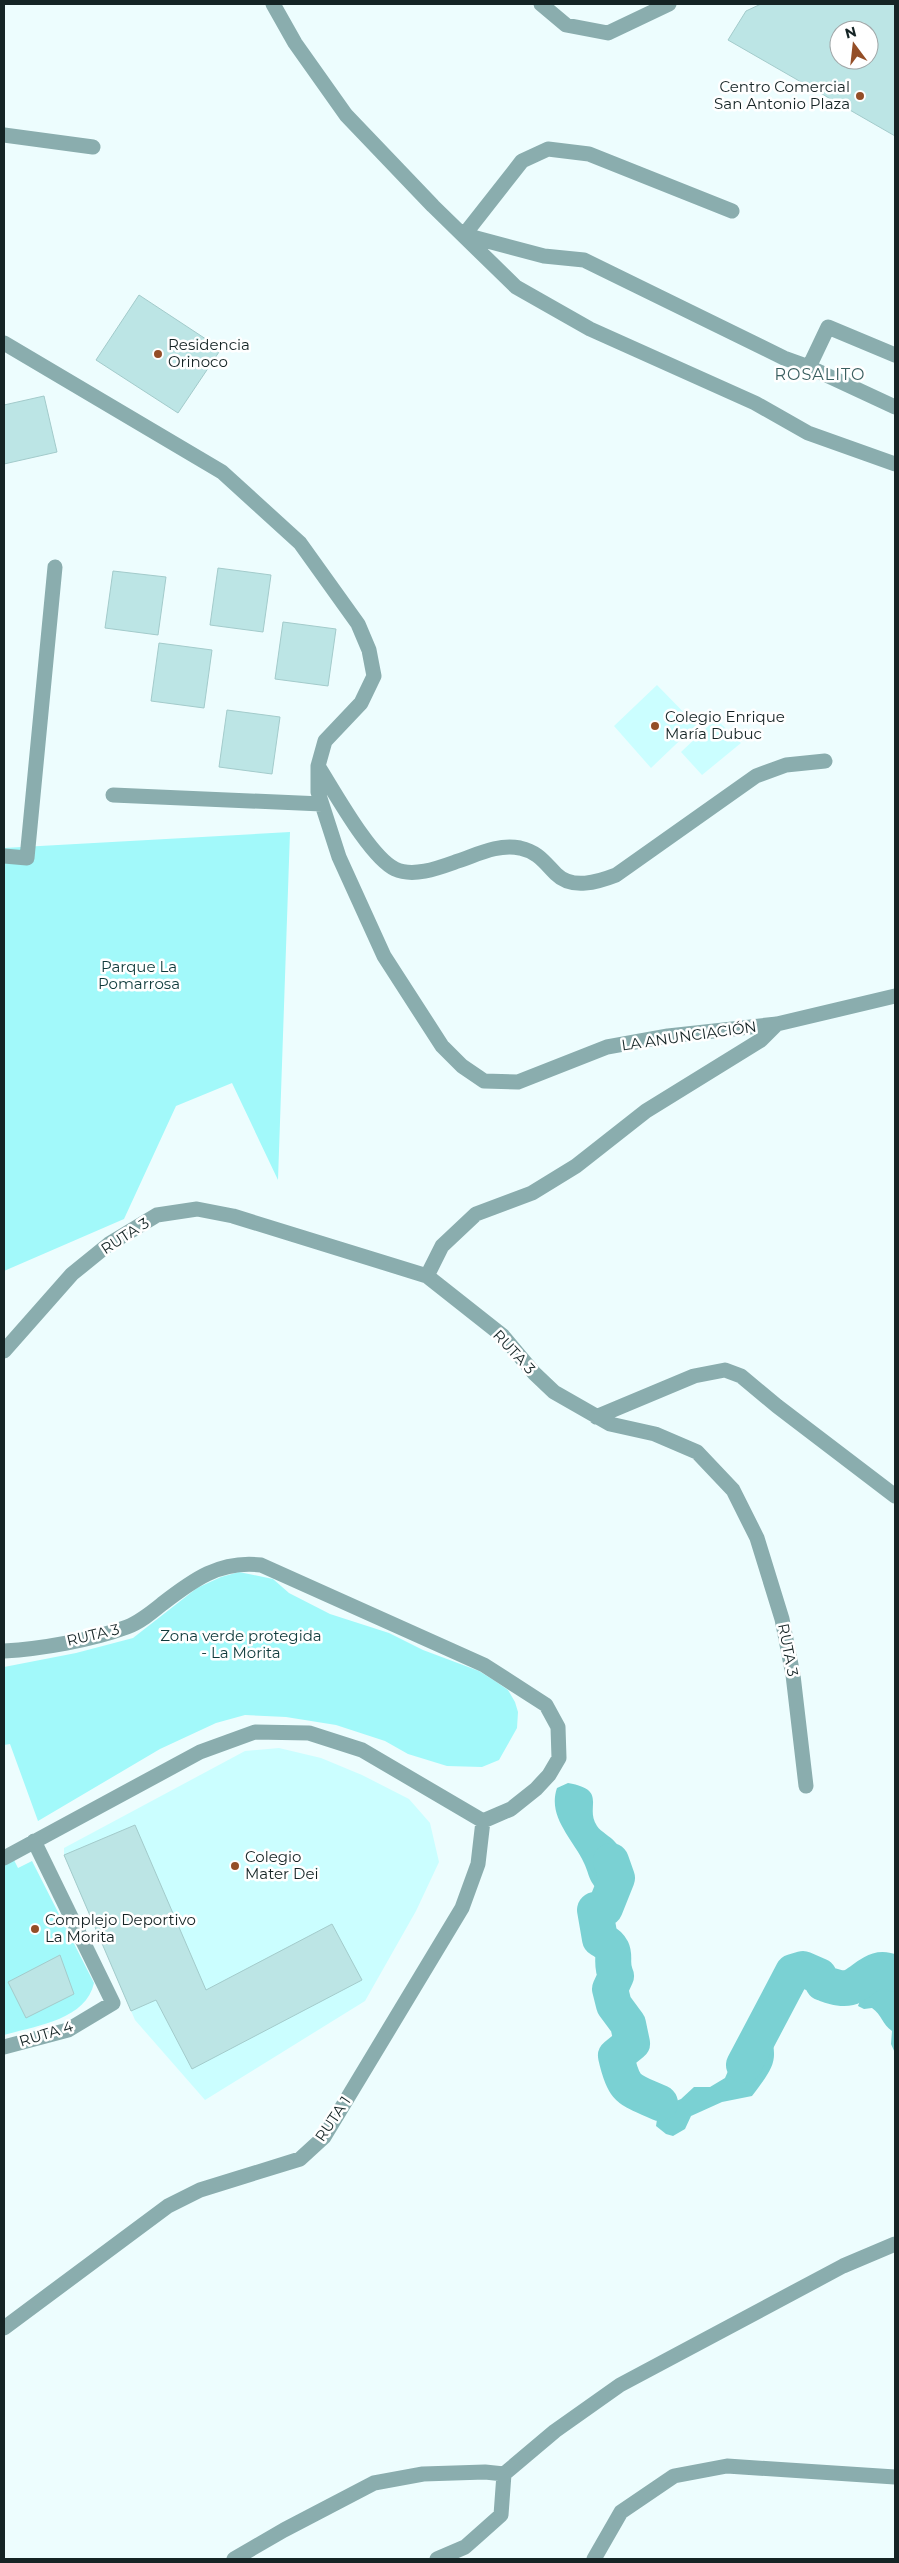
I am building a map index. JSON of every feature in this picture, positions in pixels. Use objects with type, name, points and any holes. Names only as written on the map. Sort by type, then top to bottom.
[{"type":"street","points":[[273,4],[295,43],[346,115],[433,206],[516,287],[590,329],[756,402],[808,432],[895,464]]},
{"type":"street","points":[[541,4],[566,24],[608,33],[669,4]]},
{"type":"street","points":[[4,135],[93,147]]},
{"type":"street","points":[[464,235],[522,161],[548,149],[589,154],[732,211]]},
{"type":"street","points":[[464,235],[544,256],[584,260],[784,358],[809,367],[895,408]]},
{"type":"street","points":[[809,367],[828,327],[895,355]]},
{"type":"street","name":"LA ANUNCIACIÓN","points":[[4,343],[222,472],[300,543],[358,624],[369,650],[374,676],[361,703],[326,741],[318,766],[318,792],[339,857],[384,956],[442,1046],[462,1066],[484,1081],[518,1082],[607,1047],[668,1036],[776,1024],[895,996]]},
{"type":"street","points":[[4,856],[27,858],[55,567]]},
{"type":"street","points":[[318,766],[376,853],[396,869],[412,871],[437,869],[501,846],[533,851],[557,875],[572,883],[597,883],[616,875],[742,785],[767,771],[786,765],[825,760]]},
{"type":"street","points":[[113,795],[322,804]]},
{"type":"street","points":[[427,1276],[442,1246],[476,1214],[532,1193],[576,1166],[646,1111],[760,1040],[776,1024]]},
{"type":"street","name":"RUTA 3","points":[[4,1351],[72,1274],[109,1244],[156,1215],[197,1209],[233,1216],[427,1276],[502,1336],[534,1374],[554,1392],[610,1424],[655,1434],[697,1452],[733,1490],[757,1538],[782,1619],[795,1683],[806,1786]]},
{"type":"street","points":[[596,1417],[694,1376],[725,1370],[741,1376],[777,1406],[895,1496]]},
{"type":"street","name":"RUTA 3","points":[[4,1651],[74,1640],[127,1627],[143,1618],[192,1582],[226,1566],[242,1563],[261,1565],[484,1665],[546,1705],[558,1727],[559,1758],[549,1775],[536,1789],[511,1809],[484,1820]]},
{"type":"street","points":[[4,1858],[200,1752],[255,1732],[309,1733],[362,1750],[484,1820]]},
{"type":"street","name":"RUTA 1","points":[[4,2328],[168,2206],[200,2190],[300,2159],[324,2137],[462,1908],[478,1864],[484,1820]]},
{"type":"street","name":"RUTA 4","points":[[4,2047],[68,2030],[113,2003],[34,1842]]},
{"type":"street","points":[[234,2559],[284,2530],[374,2483],[424,2474],[485,2472],[504,2474],[556,2431],[620,2384],[843,2266],[895,2244]]},
{"type":"street","points":[[594,2559],[622,2512],[674,2476],[727,2466],[895,2477]]},
{"type":"street","points":[[437,2559],[465,2547],[501,2515],[504,2474]]},
{"type":"shaded area","name":"Colegio Enrique María Dubuc","points":[[657,685],[696,725],[651,768],[614,726]]},
{"type":"shaded area","points":[[716,719],[741,743],[702,775],[681,752]]},
{"type":"shaded area","points":[[279,1748],[321,1758],[362,1775],[409,1799],[430,1823],[439,1862],[416,1911],[365,2001],[205,2100],[135,2020],[64,1855],[64,1848],[245,1751]]},
{"type":"shaded area","points":[[568,1783],[588,1790],[592,1795],[594,1819],[597,1826],[617,1844],[629,1866],[625,1886],[605,1908],[595,1910],[599,1891],[591,1881],[584,1863],[558,1818],[555,1809],[557,1788]]},
{"type":"shaded area","points":[[895,1972],[895,2053],[891,2044],[892,2031],[872,2008],[864,2009],[858,2006],[861,1998],[889,1983]]},
{"type":"shaded area","points":[[766,2021],[773,2045],[773,2061],[771,2068],[752,2096],[722,2102],[691,2116],[685,2129],[673,2136],[666,2134],[656,2126],[658,2113],[655,2110],[645,2106],[629,2107],[618,2091],[616,2082],[620,2077],[627,2075],[634,2078],[639,2087],[658,2093],[669,2104],[681,2099],[694,2087],[710,2087],[725,2078],[732,2062],[743,2050],[753,2029]]},
{"type":"green space","name":"Parque La Pomarrosa","points":[[290,832],[278,1180],[232,1083],[176,1106],[124,1219],[4,1271],[4,848]]},
{"type":"green space","name":"Zona verde protegida - La Morita","points":[[239,1572],[273,1579],[289,1593],[330,1614],[389,1633],[423,1650],[479,1671],[508,1690],[518,1712],[517,1728],[499,1760],[482,1767],[447,1766],[408,1754],[385,1741],[336,1725],[286,1717],[245,1715],[216,1723],[160,1749],[38,1821],[10,1744],[4,1745],[4,1667],[76,1653],[133,1638],[197,1588],[221,1577]]},
{"type":"green space","name":"Complejo Deportivo La Morita","points":[[11,1854],[18,1868],[32,1861],[94,1983],[89,1995],[81,2005],[58,2020],[4,2035],[4,1858]]},
{"type":"building","name":"Centro Comercial San Antonio Plaza","points":[[761,4],[895,4],[895,136],[728,40],[746,11]]},
{"type":"building","name":"Residencia Orinoco","points":[[139,295],[221,349],[178,413],[96,360]]},
{"type":"building","points":[[44,396],[57,452],[4,464],[4,405]]},
{"type":"building","points":[[218,568],[271,575],[263,632],[210,625]]},
{"type":"building","points":[[113,571],[166,577],[158,635],[105,628]]},
{"type":"building","points":[[283,622],[336,629],[328,686],[275,679]]},
{"type":"building","points":[[159,643],[212,650],[204,708],[151,701]]},
{"type":"building","points":[[227,710],[280,717],[272,774],[219,767]]},
{"type":"building","points":[[135,1825],[206,1990],[332,1924],[362,1980],[192,2069],[156,2000],[131,2011],[64,1855]]},
{"type":"building","points":[[60,1955],[74,1994],[26,2018],[8,1982]]},
{"type":"waterway","points":[[611,1861],[617,1878],[605,1908],[595,1910],[600,1939],[607,1943],[613,1951],[616,1976],[610,1989],[614,2005],[628,2024],[632,2043],[616,2056],[622,2077],[629,2088],[660,2103]]},
{"type":"waterway","points":[[744,2065],[793,1972],[803,1969],[819,1976],[823,1983],[842,1988],[853,1986],[877,1971],[883,1970],[895,1974]]},
{"type":"place","name":"Centro Comercial San Antonio Plaza","points":[[860,96]]},
{"type":"place","name":"Residencia Orinoco","points":[[158,354]]},
{"type":"place","name":"Colegio Enrique María Dubuc","points":[[655,726]]},
{"type":"place","name":"Colegio Mater Dei","points":[[235,1866]]},
{"type":"place","name":"Complejo Deportivo La Morita","points":[[35,1929]]},
{"type":"district","name":"ROSALITO","points":[[820,374]]}]
